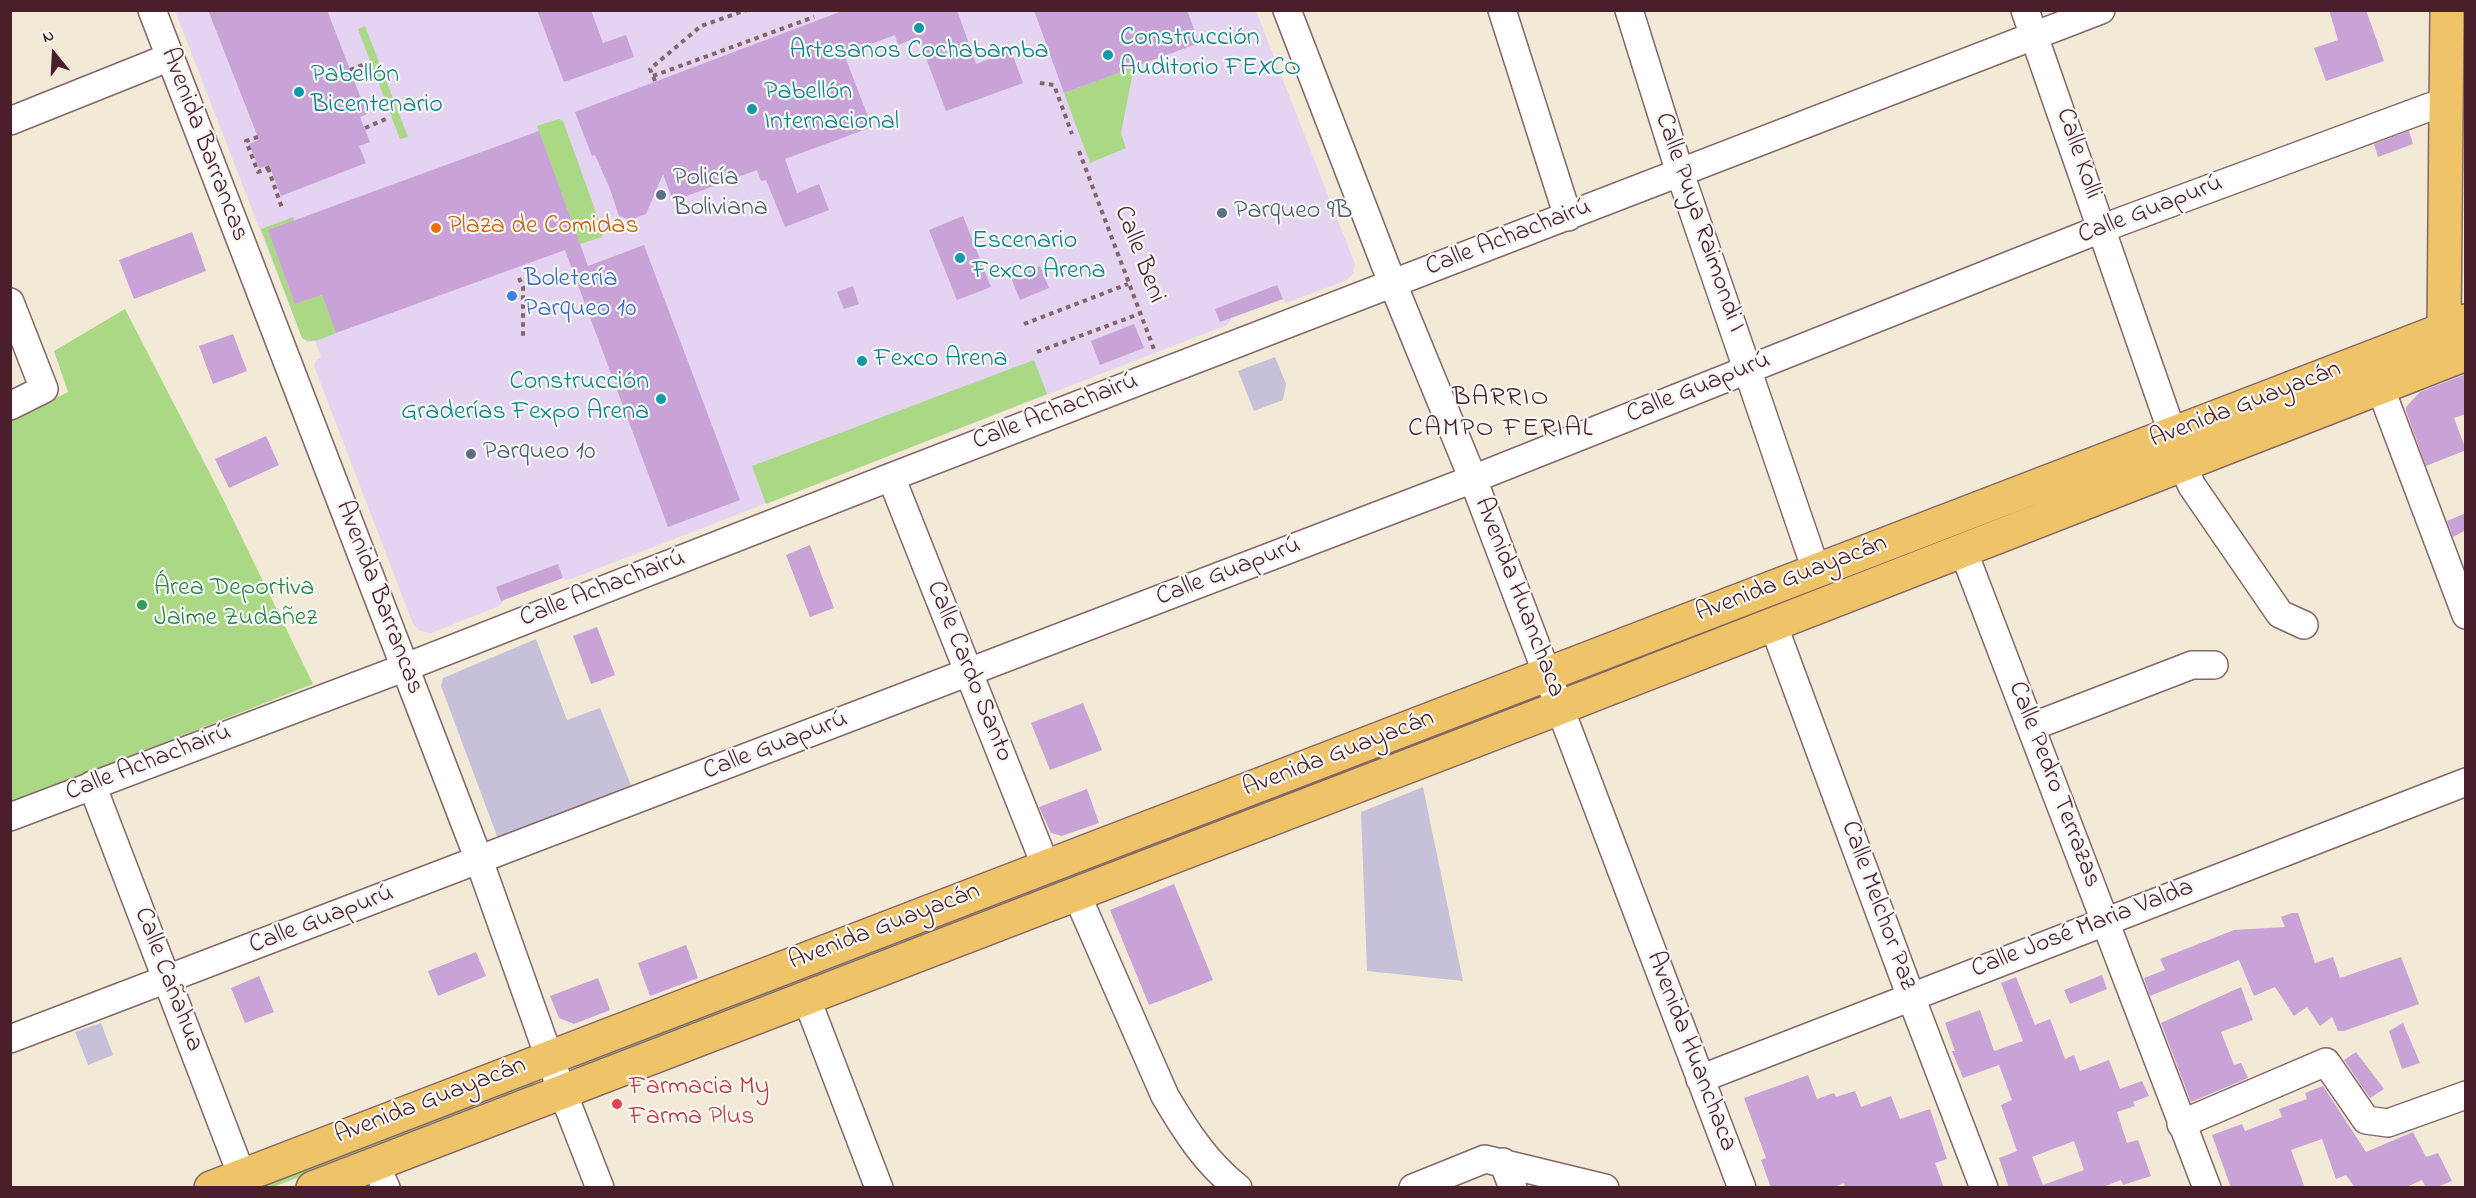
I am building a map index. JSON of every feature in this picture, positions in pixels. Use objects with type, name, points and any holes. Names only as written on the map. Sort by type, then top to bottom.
[{"type":"main road","points":[[2447,10],[2446,101],[2458,341]]},
{"type":"main road","name":"Avenida Guayacán","points":[[212,1188],[1816,570],[2177,450],[2380,387],[2458,341]]},
{"type":"main road","name":"Avenida Guayacán","points":[[313,1188],[381,1175],[562,1091],[1963,550],[2177,450],[2458,341]]},
{"type":"street","name":"Avenida Barrancas","points":[[152,10],[406,668],[479,860],[549,1057],[600,1188]]},
{"type":"street","name":"Avenida Huanchaca","points":[[1287,10],[1393,283],[1473,479],[1742,1188]]},
{"type":"street","points":[[1502,10],[1568,217]]},
{"type":"street","name":"Calle Puya Raimondi I","points":[[1629,10],[1680,173],[1816,570]]},
{"type":"street","name":"Calle Kolli","points":[[2025,10],[2103,228],[2177,450],[2192,486],[2280,614],[2304,626]]},
{"type":"street","name":"Calle Achachairú","points":[[10,817],[406,668],[891,477],[2101,10]]},
{"type":"street","points":[[10,121],[170,57]]},
{"type":"street","name":"Calle Guapurú","points":[[10,1039],[969,674],[1473,479],[2103,228],[2446,101]]},
{"type":"street","points":[[10,302],[44,389],[10,406]]},
{"type":"street","points":[[2380,387],[2466,615]]},
{"type":"street","name":"Calle Cardo Santo","points":[[891,477],[1046,867]]},
{"type":"street","name":"Calle Pedro Terrazas","points":[[1963,550],[2207,1188]]},
{"type":"street","name":"Calle Melchor Paz","points":[[1773,624],[1984,1188]]},
{"type":"street","points":[[2031,727],[2192,664],[2214,665]]},
{"type":"street","name":"Calle José Maria Valda","points":[[1700,1079],[2466,782]]},
{"type":"street","name":"Calle Cañahua","points":[[92,785],[242,1176]]},
{"type":"street","points":[[1076,893],[1166,1096],[1183,1126],[1204,1155],[1238,1188]]},
{"type":"street","points":[[806,997],[879,1188]]},
{"type":"street","points":[[2181,1124],[2326,1062],[2366,1120],[2388,1123],[2466,1095]]},
{"type":"street","points":[[1413,1188],[1485,1159],[1605,1188]]},
{"type":"street","points":[[1503,1162],[1513,1188]]},
{"type":"path","points":[[655,81],[650,69],[701,26],[746,10]]},
{"type":"path","points":[[653,76],[814,16]]},
{"type":"path","points":[[350,70],[365,64]]},
{"type":"path","points":[[1040,83],[1054,85],[1072,134]]},
{"type":"path","points":[[365,128],[386,119]]},
{"type":"path","points":[[258,137],[246,141],[258,172],[269,168],[282,208]]},
{"type":"path","name":"Calle Beni","points":[[1078,151],[1163,372]]},
{"type":"path","points":[[519,278],[523,288],[523,340]]},
{"type":"path","points":[[1024,324],[1128,284]]},
{"type":"path","points":[[1037,352],[1139,314]]},
{"type":"shaded area","points":[[175,11],[1256,11],[1355,264],[1353,273],[1347,280],[1286,303],[1283,299],[1229,311],[1231,319],[1227,325],[568,580],[563,578],[560,571],[538,578],[504,592],[506,599],[499,606],[431,633],[420,631],[413,624],[314,366],[316,360],[321,357],[315,341],[307,342],[302,338]]},
{"type":"shaded area","points":[[1275,357],[1286,384],[1283,400],[1254,411],[1238,371]]},
{"type":"shaded area","points":[[536,639],[567,720],[600,708],[633,790],[504,838],[497,836],[441,686],[443,678]]},
{"type":"shaded area","points":[[1423,787],[1463,981],[1367,971],[1361,812]]},
{"type":"shaded area","points":[[101,1023],[113,1055],[88,1065],[75,1032]]},
{"type":"green space","points":[[365,26],[408,137],[400,139],[358,29]]},
{"type":"green space","points":[[1134,67],[1121,133],[1126,148],[1090,163],[1064,93]]},
{"type":"green space","points":[[559,119],[563,121],[603,232],[602,237],[580,244],[537,126]]},
{"type":"green space","points":[[293,217],[300,236],[274,246],[295,304],[322,295],[336,333],[315,341],[302,338],[261,229]]},
{"type":"green space","name":"Área Deportiva Jaime Zudañez","points":[[125,309],[223,499],[313,684],[11,803],[11,421],[68,392],[54,351]]},
{"type":"green space","points":[[1034,360],[1047,394],[766,504],[752,466]]},
{"type":"green space","points":[[1514,703],[1517,711],[578,1073],[574,1064]]},
{"type":"green space","points":[[533,1079],[536,1087],[273,1187],[252,1188]]},
{"type":"building","name":"Pabellón Bicentenario","points":[[208,10],[327,10],[367,114],[360,117],[370,142],[359,146],[366,163],[281,196],[269,165],[259,168],[249,144],[259,140]]},
{"type":"building","points":[[537,10],[591,10],[603,43],[626,35],[634,57],[564,82]]},
{"type":"building","points":[[845,10],[957,10],[976,64],[1011,51],[1023,83],[946,111],[918,37],[898,45],[895,35],[844,54],[872,127],[785,159],[797,193],[819,184],[829,210],[785,227],[766,180],[761,181],[757,170],[673,201],[663,174],[646,214],[630,220],[619,216],[610,189],[595,155],[592,156],[575,112]]},
{"type":"building","name":"Construcción Auditorio FEXCO","points":[[1034,10],[1187,10],[1199,43],[1064,93]]},
{"type":"building","points":[[2329,10],[2366,10],[2384,61],[2326,81],[2314,48],[2338,40]]},
{"type":"building","name":"Plaza de Comidas","points":[[539,131],[588,266],[644,245],[740,500],[668,527],[565,250],[336,333],[322,295],[295,304],[268,230]]},
{"type":"building","points":[[2409,131],[2413,144],[2378,157],[2374,144]]},
{"type":"building","name":"Escenario Fexco Arena","points":[[963,216],[991,287],[957,300],[929,230]]},
{"type":"building","points":[[192,232],[206,271],[134,299],[119,260]]},
{"type":"building","points":[[1040,266],[1049,288],[1020,300],[1011,278]]},
{"type":"building","points":[[1277,285],[1283,299],[1220,322],[1215,309]]},
{"type":"building","points":[[853,286],[859,304],[844,309],[837,292]]},
{"type":"building","points":[[1134,324],[1144,348],[1100,365],[1091,341]]},
{"type":"building","points":[[233,334],[247,371],[213,384],[199,346]]},
{"type":"building","points":[[2466,374],[2466,414],[2454,418],[2466,450],[2426,466],[2406,407],[2420,392]]},
{"type":"building","points":[[266,436],[279,465],[229,488],[215,459]]},
{"type":"building","points":[[2466,513],[2466,530],[2453,537],[2447,521]]},
{"type":"building","points":[[810,545],[834,608],[810,617],[786,555]]},
{"type":"building","points":[[558,564],[563,578],[501,601],[496,587]]},
{"type":"building","points":[[597,627],[615,675],[591,684],[573,636]]},
{"type":"building","points":[[1083,703],[1102,750],[1050,770],[1031,723]]},
{"type":"building","points":[[1087,789],[1099,823],[1062,836],[1051,833],[1039,807]]},
{"type":"building","points":[[1174,884],[1213,980],[1149,1005],[1110,910]]},
{"type":"building","points":[[2298,913],[2315,963],[2333,957],[2340,978],[2401,957],[2419,1004],[2344,1031],[2338,1031],[2332,1017],[2320,1026],[2307,1007],[2294,1016],[2275,987],[2254,996],[2239,960],[2150,996],[2144,978],[2165,970],[2160,959],[2234,930],[2285,927],[2281,917]]},
{"type":"building","points":[[686,945],[698,978],[650,996],[638,963]]},
{"type":"building","points":[[476,952],[486,976],[438,996],[428,971]]},
{"type":"building","points":[[2102,975],[2107,989],[2070,1004],[2064,990]]},
{"type":"building","points":[[259,976],[274,1012],[245,1023],[231,988]]},
{"type":"building","points":[[2016,977],[2035,1025],[2050,1019],[2065,1059],[2074,1055],[2080,1071],[2109,1060],[2120,1089],[2142,1081],[2149,1096],[2133,1102],[2135,1106],[2117,1112],[2127,1143],[2138,1140],[2151,1176],[2123,1185],[2121,1180],[2100,1188],[2009,1188],[1999,1158],[2017,1151],[2001,1105],[2012,1100],[1999,1065],[1963,1078],[1952,1051],[1955,1051],[1945,1023],[1980,1010],[1994,1051],[2023,1041],[2001,983]],"holes":[[[2074,1141],[2084,1170],[2043,1185],[2032,1157]]]},
{"type":"building","points":[[598,978],[610,1010],[574,1024],[559,1018],[550,996]]},
{"type":"building","points":[[2241,987],[2253,1020],[2221,1032],[2234,1065],[2241,1063],[2248,1078],[2191,1102],[2161,1023]]},
{"type":"building","points":[[2403,1023],[2420,1063],[2402,1069],[2389,1031]]},
{"type":"building","points":[[2356,1052],[2384,1089],[2370,1098],[2344,1060]]},
{"type":"building","points":[[1808,1075],[1817,1099],[1834,1093],[1836,1097],[1855,1091],[1861,1107],[1891,1096],[1900,1119],[1930,1109],[1947,1159],[1935,1163],[1944,1188],[1845,1188],[1844,1183],[1832,1188],[1771,1188],[1761,1160],[1766,1158],[1744,1098]]},
{"type":"building","points":[[2323,1086],[2366,1152],[2413,1132],[2426,1157],[2438,1153],[2452,1181],[2435,1188],[2426,1188],[2422,1180],[2404,1188],[2355,1188],[2346,1175],[2336,1179],[2322,1139],[2291,1150],[2305,1188],[2231,1188],[2212,1135],[2242,1124],[2245,1131],[2282,1117],[2279,1109],[2307,1099],[2305,1093]]},
{"type":"place","name":"Artesanos Cochabamba","points":[[919,28]]},
{"type":"place","name":"Construcción Auditorio FEXCO","points":[[1108,55]]},
{"type":"place","name":"Pabellón Bicentenario","points":[[299,92]]},
{"type":"place","name":"Pabellón Internacional","points":[[752,109]]},
{"type":"place","name":"Policía Boliviana","points":[[661,195]]},
{"type":"place","name":"Parqueo 9B","points":[[1222,213]]},
{"type":"place","name":"Plaza de Comidas","points":[[436,228]]},
{"type":"place","name":"Escenario Fexco Arena","points":[[960,258]]},
{"type":"place","name":"Boletería Parqueo 10","points":[[512,296]]},
{"type":"place","name":"Fexco Arena","points":[[862,361]]},
{"type":"place","name":"Construcción Graderías Fexpo Arena","points":[[661,399]]},
{"type":"place","name":"Parqueo 10","points":[[471,454]]},
{"type":"place","name":"Área Deportiva Jaime Zudañez","points":[[142,605]]},
{"type":"place","name":"Farmacia My Farma Plus","points":[[617,1104]]},
{"type":"district","name":"BARRIO CAMPO FERIAL","points":[[1501,416]]}]
